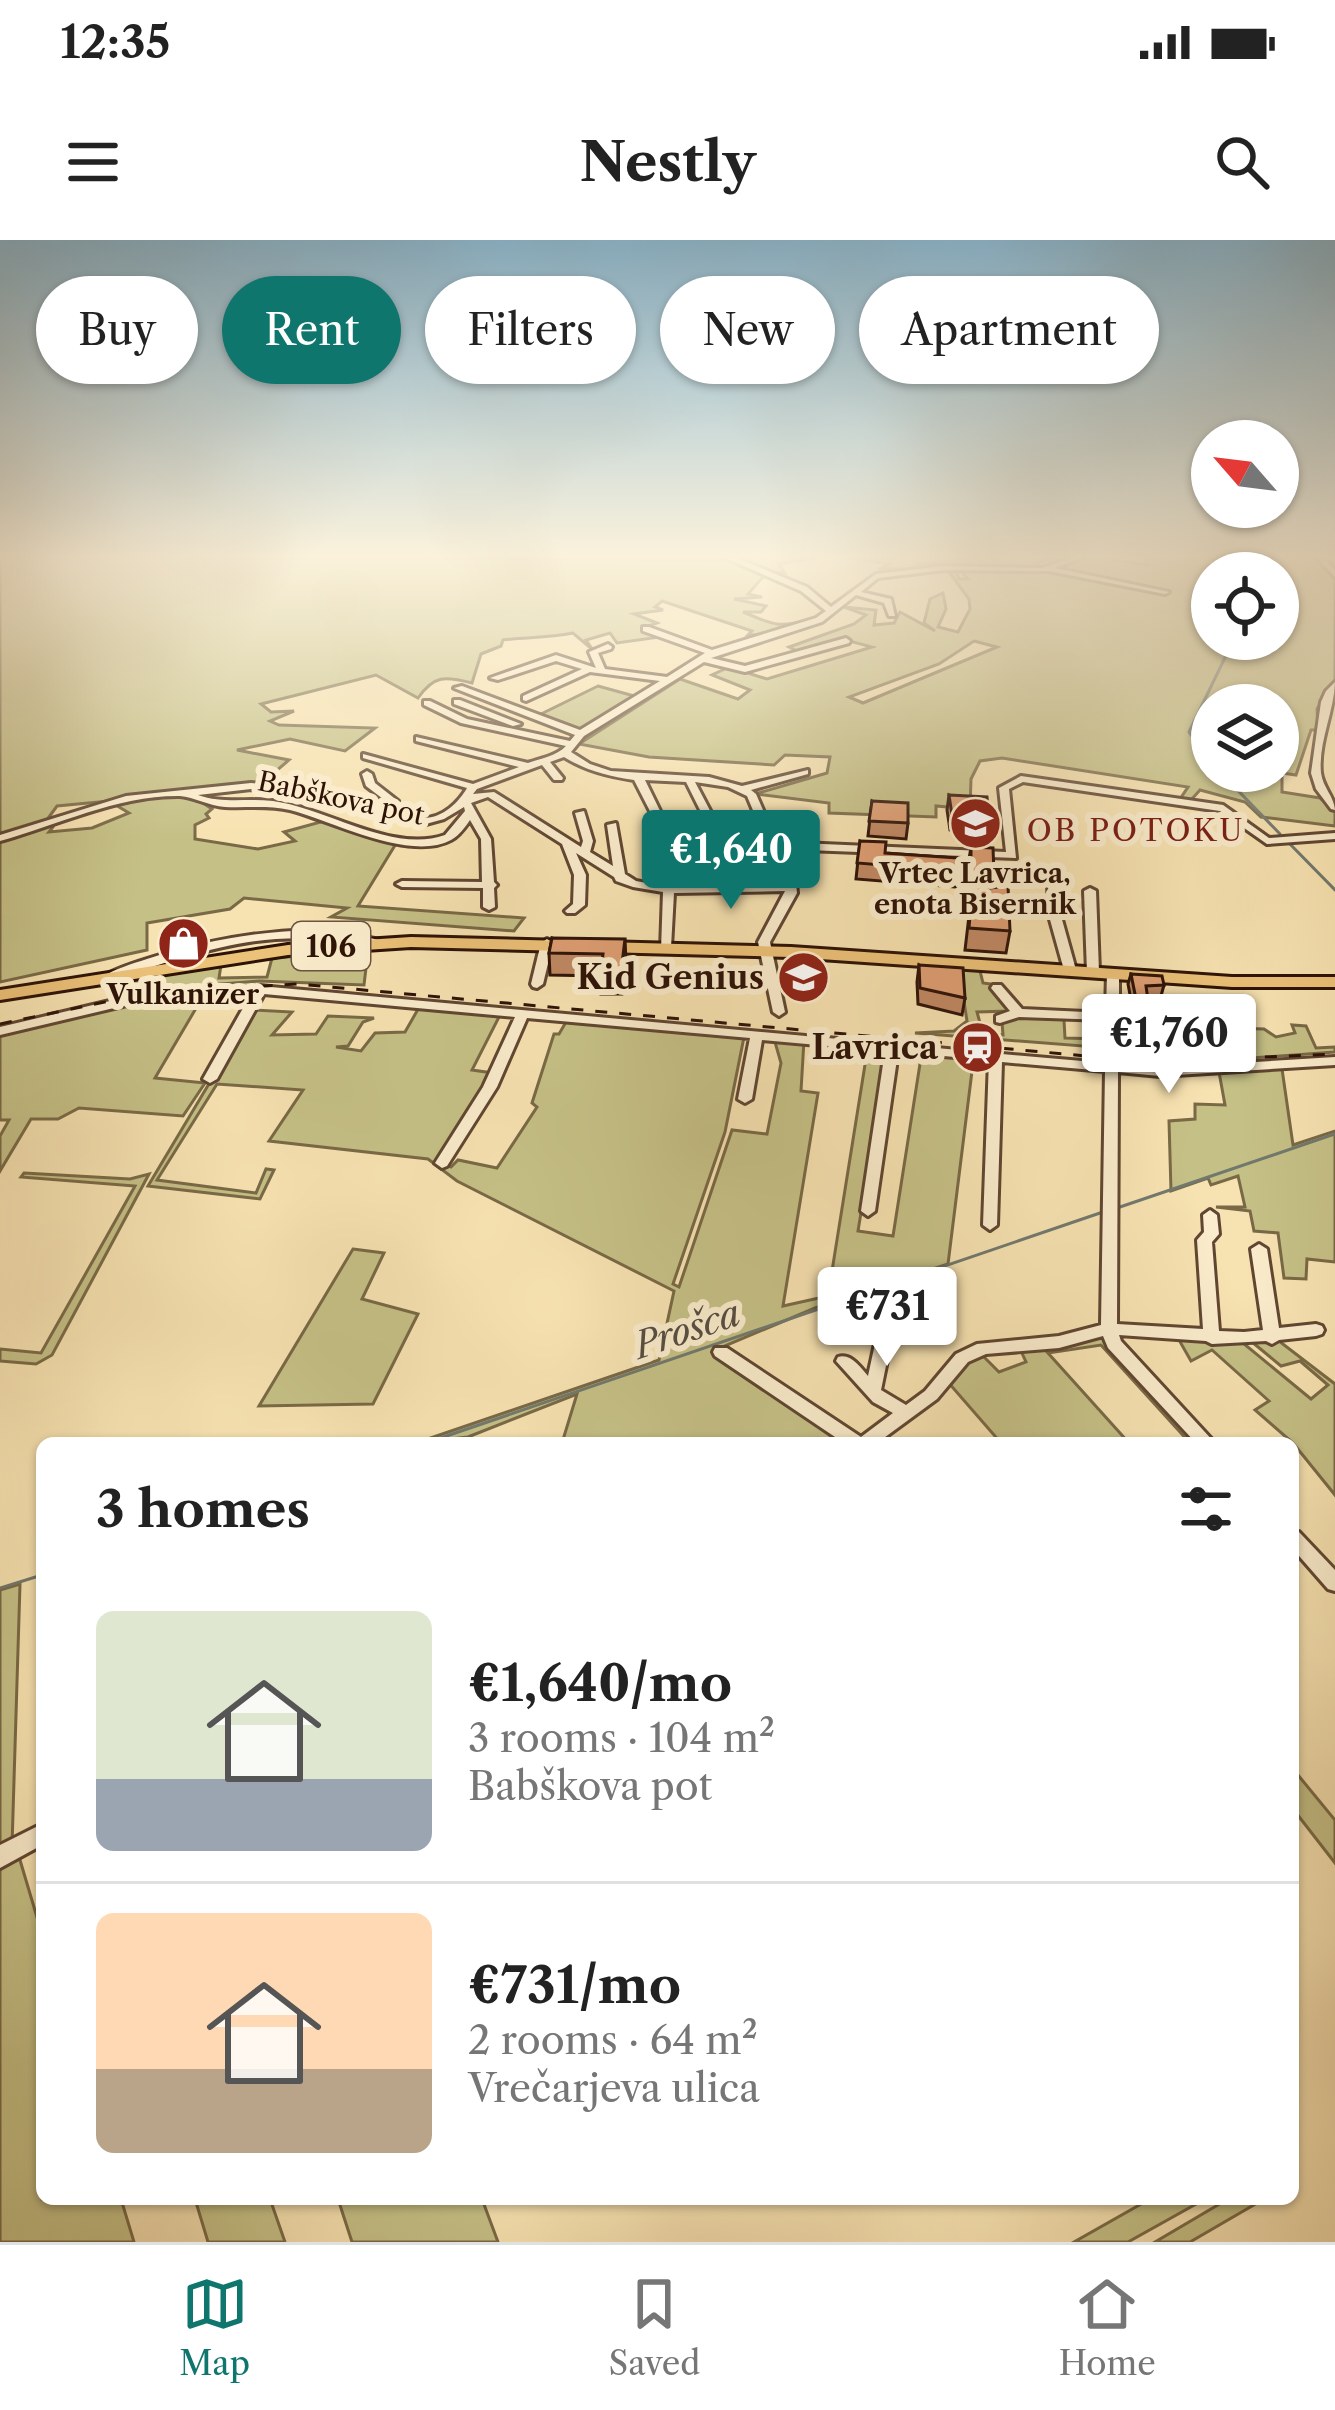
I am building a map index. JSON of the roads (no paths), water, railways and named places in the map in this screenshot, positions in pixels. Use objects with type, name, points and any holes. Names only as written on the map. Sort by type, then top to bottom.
[{"type":"main road","name":"106","points":[[0,995],[244,956],[375,943],[765,951],[1103,973],[1335,982]]},
{"type":"street","points":[[601,649],[593,652],[602,672]]},
{"type":"street","points":[[693,649],[745,669],[816,649]]},
{"type":"street","points":[[366,756],[472,787],[567,748],[581,734],[708,656],[731,649]]},
{"type":"street","points":[[516,669],[552,653],[587,671]]},
{"type":"street","points":[[526,698],[587,671],[670,680]]},
{"type":"street","points":[[1335,686],[1324,700],[1313,763],[1318,787],[1335,807]]},
{"type":"street","points":[[459,688],[581,734]]},
{"type":"street","points":[[457,702],[531,727],[521,734]]},
{"type":"street","points":[[428,703],[464,721],[567,748],[639,779],[743,789],[804,772]]},
{"type":"street","points":[[419,739],[524,765]]},
{"type":"street","points":[[543,758],[558,778]]},
{"type":"street","points":[[367,774],[370,784],[393,801],[385,812]]},
{"type":"street","points":[[639,779],[659,819],[665,947]]},
{"type":"street","points":[[772,845],[1012,856],[1004,788],[1009,782],[1028,780],[1211,805],[1267,842],[1335,836]]},
{"type":"street","points":[[691,783],[712,823],[715,889]]},
{"type":"street","points":[[0,838],[96,806],[250,786],[283,788],[430,822],[468,806],[472,787]]},
{"type":"street","points":[[743,789],[758,803],[790,887],[767,930],[765,951],[779,1012]]},
{"type":"street","name":"Babškova pot","points":[[191,794],[204,803],[278,805],[408,842],[441,841],[456,832],[468,806],[490,794],[620,879],[663,889],[790,887]]},
{"type":"street","name":"Babškova pot","points":[[468,806],[486,839],[489,907]]},
{"type":"street","points":[[580,813],[588,841],[585,852]]},
{"type":"street","points":[[613,825],[620,879]]},
{"type":"street","points":[[566,841],[580,875],[579,905],[571,910]]},
{"type":"street","points":[[1054,881],[1054,916],[1070,970]]},
{"type":"street","points":[[402,884],[491,885]]},
{"type":"street","points":[[1090,891],[1114,1017],[1109,1329],[1114,1344],[1200,1437]]},
{"type":"street","points":[[537,984],[547,943]]},
{"type":"street","points":[[997,988],[1018,1013]]},
{"type":"street","points":[[210,1079],[260,990]]},
{"type":"street","points":[[0,1030],[148,998],[260,990],[1112,1069],[1226,1070],[1335,1061]]},
{"type":"street","points":[[1000,1019],[1018,1013],[1114,1017]]},
{"type":"street","points":[[442,1163],[490,1088],[521,1016]]},
{"type":"street","points":[[745,1099],[758,1034]]},
{"type":"street","points":[[868,1211],[892,1046]]},
{"type":"street","points":[[990,1225],[996,1055]]},
{"type":"street","points":[[1210,1215],[1212,1234],[1204,1240],[1212,1338]]},
{"type":"street","points":[[1259,1249],[1272,1338]]},
{"type":"street","points":[[873,1391],[891,1302]]},
{"type":"street","points":[[869,1437],[931,1395],[948,1371],[974,1351],[1059,1342],[1109,1329],[1212,1338],[1272,1338],[1316,1330]]},
{"type":"street","points":[[721,1352],[852,1437]]},
{"type":"street","points":[[844,1361],[902,1412]]},
{"type":"street","points":[[1299,1544],[1335,1582]]},
{"type":"street","points":[[0,1857],[36,1837]]},
{"type":"waterway","points":[[1212,684],[1224,660]]},
{"type":"waterway","points":[[1191,728],[1191,735]]},
{"type":"waterway","points":[[1239,792],[1280,834]]},
{"type":"waterway","points":[[1288,842],[1335,890]]},
{"type":"waterway","name":"Prošca","points":[[1117,1208],[1335,1134]]},
{"type":"waterway","name":"Prošca","points":[[444,1437],[1100,1213]]},
{"type":"waterway","name":"Prošca","points":[[0,1588],[36,1577]]},
{"type":"railway","points":[[0,1024],[148,993],[298,984],[1152,1062],[1335,1054]]},
{"type":"place","name":"Vrtec Lavrica, enota Bisernik","points":[[975,823]]},
{"type":"place","name":"Vulkanizer","points":[[183,944]]},
{"type":"place","name":"Kid Genius","points":[[803,977]]},
{"type":"place","name":"Lavrica","points":[[977,1047]]},
{"type":"district","name":"OB POTOKU","points":[[1136,830]]}]
